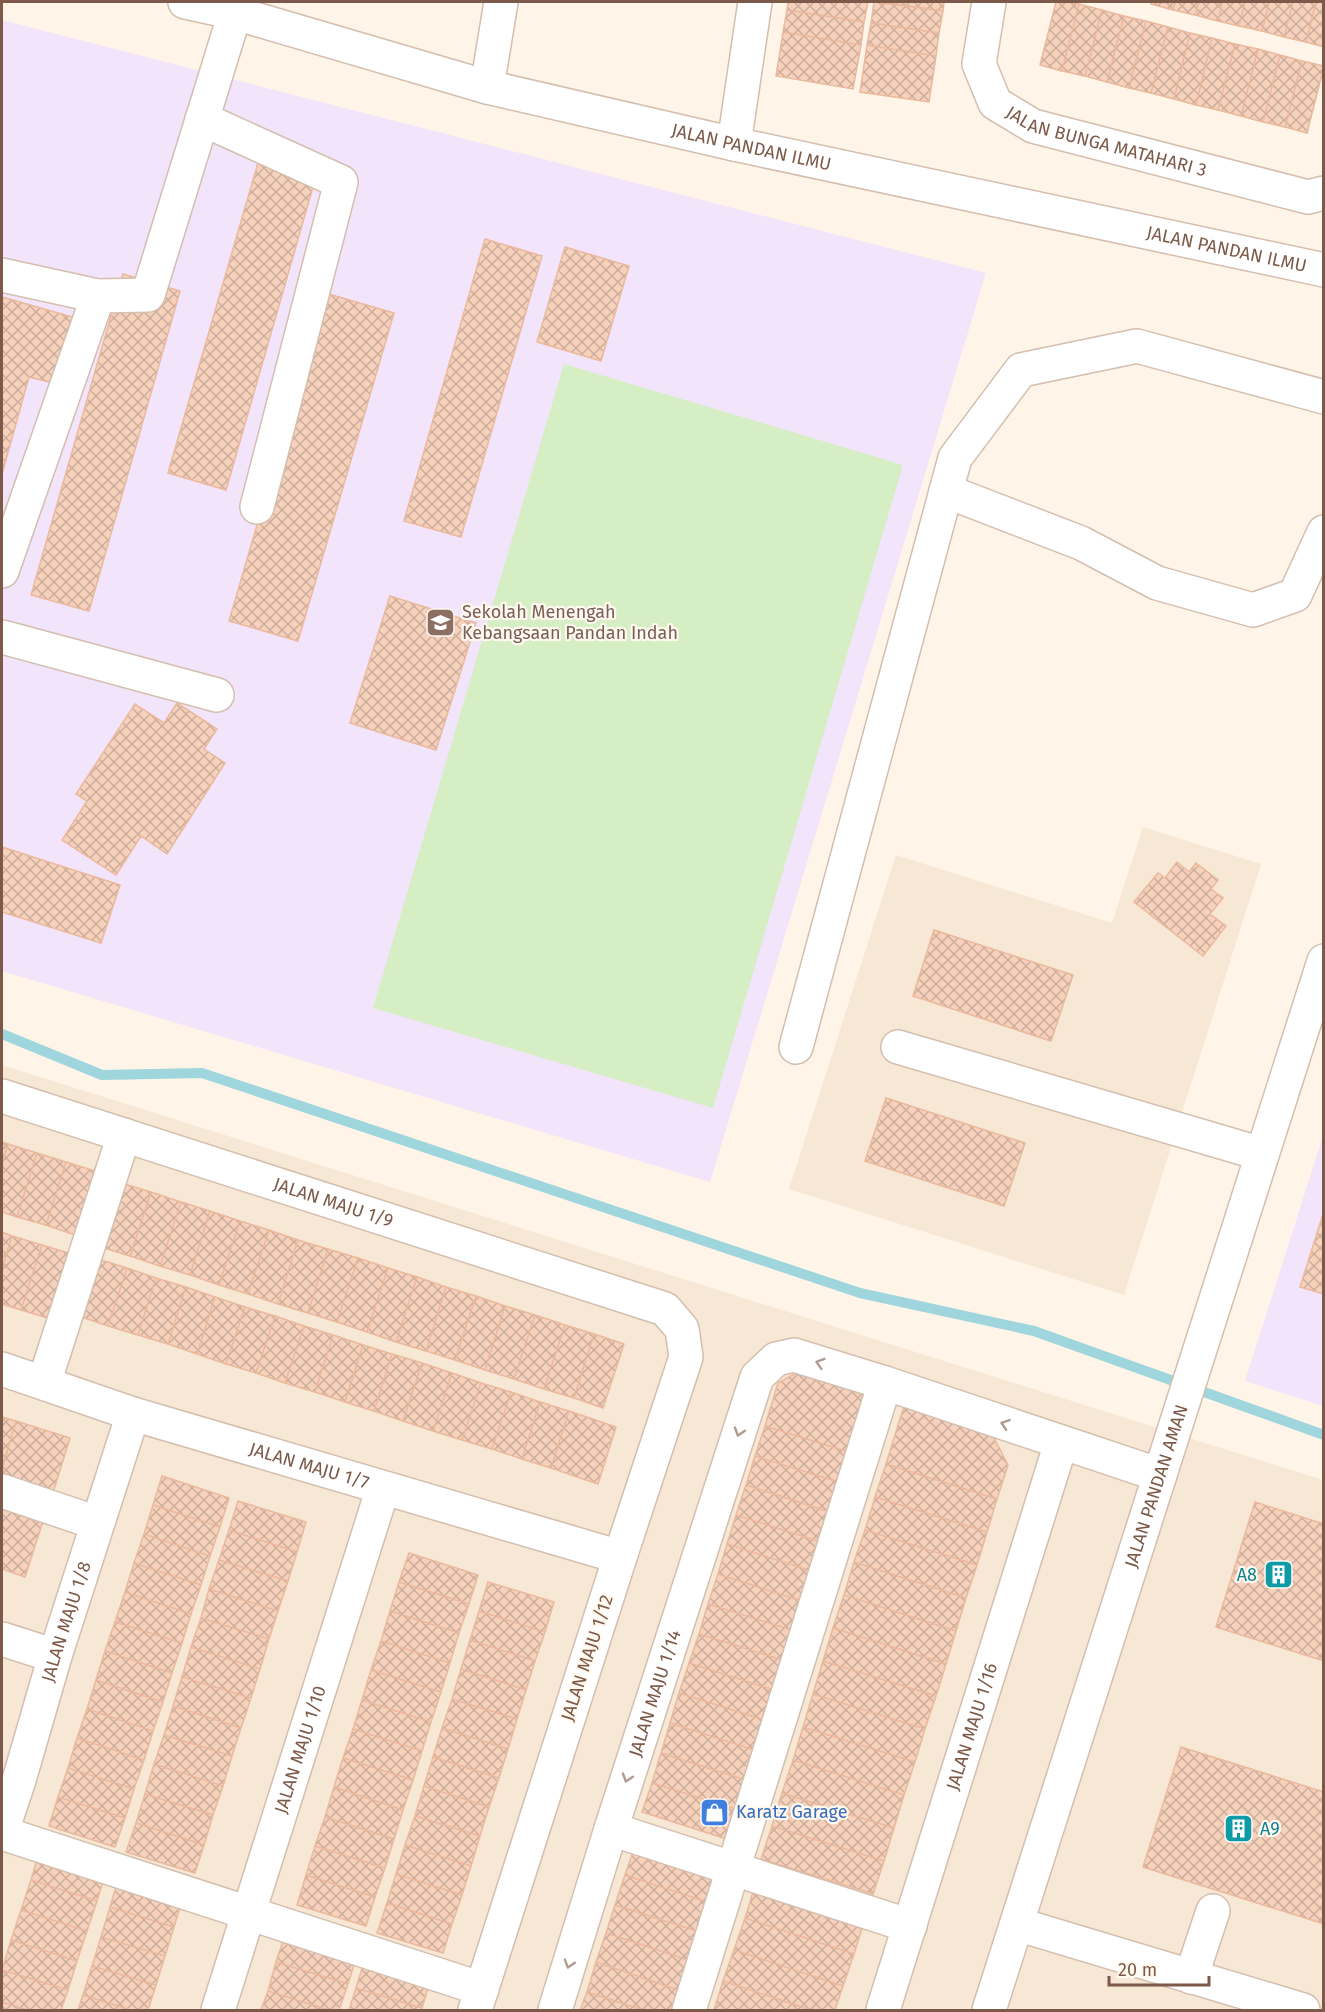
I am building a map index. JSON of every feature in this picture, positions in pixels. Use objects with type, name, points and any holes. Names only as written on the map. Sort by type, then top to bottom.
[{"type":"street","name":"JALAN PANDAN ILMU","points":[[185,2],[235,14],[487,87],[734,144],[1323,270]]},
{"type":"street","points":[[487,87],[501,2]]},
{"type":"street","points":[[734,144],[755,2]]},
{"type":"street","name":"JALAN BUNGA MATAHARI 3","points":[[989,2],[979,64],[995,103],[1033,126],[1308,197],[1323,193]]},
{"type":"street","points":[[2,275],[98,296],[148,295],[235,14]]},
{"type":"street","points":[[202,119],[341,182],[257,507]]},
{"type":"street","points":[[2,571],[98,296]]},
{"type":"street","points":[[796,1047],[955,458],[1021,370],[1137,346],[1323,397]]},
{"type":"street","points":[[946,491],[1081,543],[1157,583],[1254,610],[1295,595],[1323,532]]},
{"type":"street","points":[[2,637],[218,695]]},
{"type":"street","name":"JALAN PANDAN AMAN","points":[[990,2010],[1323,962]]},
{"type":"street","points":[[897,1047],[1262,1155]]},
{"type":"street","name":"JALAN MAJU 1/9","points":[[2,1096],[665,1309]]},
{"type":"street","points":[[44,1383],[124,1135]]},
{"type":"street","name":"JALAN MAJU 1/12","points":[[478,2000],[686,1357],[682,1329],[665,1309]]},
{"type":"street","name":"JALAN MAJU 1/14","points":[[555,2010],[756,1377],[776,1359],[794,1355],[885,1383]]},
{"type":"street","name":"JALAN MAJU 1/7","points":[[2,1370],[133,1414],[620,1557]]},
{"type":"street","points":[[689,2010],[885,1383],[1160,1475]]},
{"type":"street","name":"JALAN MAJU 1/8","points":[[2,1832],[55,1656],[133,1414]]},
{"type":"street","name":"JALAN MAJU 1/16","points":[[883,2010],[1061,1443]]},
{"type":"street","name":"JALAN MAJU 1/10","points":[[218,2010],[383,1488]]},
{"type":"street","points":[[2,1491],[97,1524]]},
{"type":"street","points":[[2,1639],[55,1656]]},
{"type":"street","points":[[611,1829],[909,1926]]},
{"type":"street","points":[[2,1832],[249,1914],[478,2000]]},
{"type":"street","points":[[1191,1977],[1213,1911]]},
{"type":"street","points":[[1017,1924],[1303,2010]]},
{"type":"shaded area","name":"Sekolah Menengah Kebangsaan Pandan Indah","points":[[2,20],[986,273],[710,1182],[2,971]]},
{"type":"shaded area","points":[[1143,827],[1261,864],[1124,1295],[789,1189],[896,855],[1112,923]]},
{"type":"shaded area","points":[[2,1065],[1323,1480],[1323,2010],[2,2010]]},
{"type":"shaded area","points":[[1323,1136],[1323,1406],[1245,1381]]},
{"type":"green space","points":[[564,364],[903,465],[713,1108],[373,1008]]},
{"type":"building","points":[[788,2],[868,2],[864,22],[787,10]]},
{"type":"building","points":[[874,2],[943,11],[939,33],[871,23]]},
{"type":"building","points":[[882,2],[944,2],[943,11]]},
{"type":"building","points":[[1056,2],[1079,4],[1062,71],[1040,65]]},
{"type":"building","points":[[1152,2],[1175,2],[1173,10],[1151,4]]},
{"type":"building","points":[[1175,2],[1199,2],[1195,15],[1173,10]]},
{"type":"building","points":[[1199,2],[1222,2],[1218,21],[1195,15]]},
{"type":"building","points":[[1222,2],[1245,2],[1239,26],[1218,21]]},
{"type":"building","points":[[1245,2],[1269,2],[1262,31],[1239,26]]},
{"type":"building","points":[[1269,2],[1293,2],[1284,37],[1262,31]]},
{"type":"building","points":[[1293,2],[1316,2],[1306,42],[1284,37]]},
{"type":"building","points":[[1316,2],[1324,2],[1324,47],[1306,42]]},
{"type":"building","points":[[1079,4],[1102,10],[1085,76],[1062,71]]},
{"type":"building","points":[[787,10],[864,22],[861,45],[783,32]]},
{"type":"building","points":[[1102,10],[1124,16],[1107,82],[1085,76]]},
{"type":"building","points":[[1124,16],[1146,21],[1129,88],[1107,82]]},
{"type":"building","points":[[1146,21],[1168,27],[1151,93],[1129,88]]},
{"type":"building","points":[[871,23],[939,33],[936,56],[867,45]]},
{"type":"building","points":[[1168,27],[1190,33],[1174,99],[1151,93]]},
{"type":"building","points":[[783,32],[861,45],[853,89],[776,76]]},
{"type":"building","points":[[1190,33],[1212,38],[1196,105],[1174,99]]},
{"type":"building","points":[[1212,38],[1235,44],[1218,110],[1196,105]]},
{"type":"building","points":[[1235,44],[1258,49],[1241,116],[1218,110]]},
{"type":"building","points":[[867,45],[936,56],[929,102],[860,92]]},
{"type":"building","points":[[1258,49],[1280,55],[1263,122],[1241,116]]},
{"type":"building","points":[[1280,55],[1302,61],[1285,127],[1263,122]]},
{"type":"building","points":[[1302,61],[1324,66],[1307,133],[1285,127]]},
{"type":"building","points":[[260,156],[317,173],[226,490],[168,473]]},
{"type":"building","points":[[485,239],[542,256],[461,537],[404,521]]},
{"type":"building","points":[[565,247],[629,266],[601,361],[537,342]]},
{"type":"building","points":[[123,274],[180,291],[89,611],[31,595]]},
{"type":"building","points":[[325,293],[394,313],[298,641],[229,621]]},
{"type":"building","points":[[2,297],[76,318],[57,384],[29,377],[2,474]]},
{"type":"building","points":[[390,596],[476,623],[436,750],[350,723]]},
{"type":"building","points":[[177,703],[217,729],[204,749],[225,763],[167,854],[141,836],[116,875],[62,840],[87,801],[76,794],[135,704],[164,723]]},
{"type":"building","points":[[2,847],[120,885],[101,943],[2,912]]},
{"type":"building","points":[[1177,862],[1189,872],[1196,863],[1218,880],[1211,889],[1223,898],[1210,914],[1226,926],[1203,956],[1134,902],[1158,873],[1165,878]]},
{"type":"building","points":[[934,930],[1073,975],[1051,1041],[913,996]]},
{"type":"building","points":[[886,1098],[1025,1143],[1004,1206],[865,1161]]},
{"type":"building","points":[[2,1142],[8,1144],[2,1164]]},
{"type":"building","points":[[8,1144],[37,1153],[17,1217],[2,1212],[2,1164]]},
{"type":"building","points":[[37,1153],[66,1162],[46,1225],[17,1217]]},
{"type":"building","points":[[66,1162],[95,1171],[75,1235],[46,1225]]},
{"type":"building","points":[[121,1183],[151,1192],[130,1256],[101,1247]]},
{"type":"building","points":[[151,1192],[181,1202],[160,1266],[130,1256]]},
{"type":"building","points":[[181,1202],[210,1211],[190,1275],[160,1266]]},
{"type":"building","points":[[210,1211],[240,1221],[219,1285],[190,1275]]},
{"type":"building","points":[[1324,1211],[1324,1294],[1300,1287]]},
{"type":"building","points":[[240,1221],[269,1230],[248,1294],[219,1285]]},
{"type":"building","points":[[269,1230],[298,1240],[278,1304],[248,1294]]},
{"type":"building","points":[[2,1232],[12,1236],[2,1269]]},
{"type":"building","points":[[12,1236],[42,1245],[21,1310],[2,1304],[2,1269]]},
{"type":"building","points":[[298,1240],[328,1249],[308,1313],[278,1304]]},
{"type":"building","points":[[42,1245],[72,1254],[51,1319],[21,1310]]},
{"type":"building","points":[[328,1249],[358,1258],[337,1322],[308,1313]]},
{"type":"building","points":[[358,1258],[388,1268],[367,1332],[337,1322]]},
{"type":"building","points":[[98,1259],[127,1268],[108,1326],[79,1316]]},
{"type":"building","points":[[127,1268],[156,1278],[138,1335],[108,1326]]},
{"type":"building","points":[[388,1268],[417,1277],[396,1342],[367,1332]]},
{"type":"building","points":[[417,1277],[446,1287],[426,1351],[396,1342]]},
{"type":"building","points":[[156,1278],[186,1287],[168,1344],[138,1335]]},
{"type":"building","points":[[186,1287],[215,1297],[197,1354],[168,1344]]},
{"type":"building","points":[[446,1287],[476,1296],[455,1360],[426,1351]]},
{"type":"building","points":[[476,1296],[505,1306],[485,1370],[455,1360]]},
{"type":"building","points":[[215,1297],[245,1307],[226,1364],[197,1354]]},
{"type":"building","points":[[505,1306],[535,1315],[514,1379],[485,1370]]},
{"type":"building","points":[[245,1307],[275,1316],[256,1373],[226,1364]]},
{"type":"building","points":[[535,1315],[565,1325],[544,1389],[514,1379]]},
{"type":"building","points":[[275,1316],[304,1326],[285,1383],[256,1373]]},
{"type":"building","points":[[565,1325],[594,1334],[574,1398],[544,1389]]},
{"type":"building","points":[[304,1326],[333,1335],[315,1392],[285,1383]]},
{"type":"building","points":[[594,1334],[624,1344],[603,1408],[574,1398]]},
{"type":"building","points":[[333,1335],[363,1345],[345,1402],[315,1392]]},
{"type":"building","points":[[363,1345],[392,1354],[374,1411],[345,1402]]},
{"type":"building","points":[[392,1354],[422,1363],[403,1421],[374,1411]]},
{"type":"building","points":[[422,1363],[452,1373],[433,1431],[403,1421]]},
{"type":"building","points":[[805,1368],[878,1391],[858,1455],[765,1426],[778,1383]]},
{"type":"building","points":[[452,1373],[481,1383],[462,1440],[433,1431]]},
{"type":"building","points":[[481,1383],[511,1392],[492,1449],[462,1440]]},
{"type":"building","points":[[511,1392],[540,1402],[522,1459],[492,1449]]},
{"type":"building","points":[[540,1402],[569,1411],[551,1468],[522,1459]]},
{"type":"building","points":[[905,1403],[990,1430],[1008,1465],[997,1499],[886,1464]]},
{"type":"building","points":[[569,1411],[616,1427],[598,1484],[551,1468]]},
{"type":"building","points":[[2,1417],[16,1421],[2,1469]]},
{"type":"building","points":[[16,1421],[70,1438],[52,1496],[2,1481],[2,1469]]},
{"type":"building","points":[[765,1426],[858,1455],[848,1485],[755,1456]]},
{"type":"building","points":[[755,1456],[848,1485],[839,1515],[746,1485]]},
{"type":"building","points":[[886,1464],[997,1499],[987,1532],[875,1497]]},
{"type":"building","points":[[162,1476],[229,1498],[220,1527],[153,1505]]},
{"type":"building","points":[[746,1485],[839,1515],[830,1545],[736,1515]]},
{"type":"building","points":[[875,1497],[987,1532],[977,1565],[865,1530]]},
{"type":"building","points":[[2,1501],[45,1515],[25,1577],[2,1569]]},
{"type":"building","points":[[238,1501],[306,1522],[297,1552],[229,1530]]},
{"type":"building","name":"A8","points":[[1255,1502],[1324,1524],[1324,1661],[1216,1627]]},
{"type":"building","points":[[153,1505],[220,1527],[210,1556],[144,1534]]},
{"type":"building","points":[[736,1515],[830,1545],[821,1574],[727,1544]]},
{"type":"building","points":[[229,1530],[297,1552],[288,1581],[219,1560]]},
{"type":"building","points":[[865,1530],[977,1565],[966,1598],[854,1562]]},
{"type":"building","points":[[144,1534],[210,1556],[201,1585],[134,1563]]},
{"type":"building","points":[[727,1544],[821,1574],[811,1604],[718,1574]]},
{"type":"building","points":[[409,1553],[478,1575],[469,1604],[399,1582]]},
{"type":"building","points":[[219,1560],[288,1581],[278,1611],[209,1589]]},
{"type":"building","points":[[854,1562],[966,1598],[956,1631],[844,1595]]},
{"type":"building","points":[[134,1563],[201,1585],[191,1614],[125,1592]]},
{"type":"building","points":[[718,1574],[811,1604],[801,1633],[708,1604]]},
{"type":"building","points":[[399,1582],[469,1604],[459,1633],[390,1611]]},
{"type":"building","points":[[488,1582],[554,1602],[545,1632],[479,1611]]},
{"type":"building","points":[[209,1589],[278,1611],[269,1639],[201,1618]]},
{"type":"building","points":[[125,1592],[191,1614],[182,1643],[115,1622]]},
{"type":"building","points":[[844,1595],[956,1631],[946,1664],[833,1628]]},
{"type":"building","points":[[708,1604],[801,1633],[792,1663],[699,1634]]},
{"type":"building","points":[[390,1611],[459,1633],[450,1663],[381,1641]]},
{"type":"building","points":[[479,1611],[545,1632],[535,1661],[470,1640]]},
{"type":"building","points":[[201,1618],[269,1639],[260,1669],[191,1647]]},
{"type":"building","points":[[115,1622],[182,1643],[172,1673],[105,1651]]},
{"type":"building","points":[[833,1628],[946,1664],[936,1696],[823,1661]]},
{"type":"building","points":[[699,1634],[792,1663],[783,1693],[689,1663]]},
{"type":"building","points":[[470,1640],[535,1661],[526,1690],[461,1669]]},
{"type":"building","points":[[381,1641],[450,1663],[441,1692],[371,1670]]},
{"type":"building","points":[[191,1647],[260,1669],[251,1698],[182,1677]]},
{"type":"building","points":[[105,1651],[172,1673],[163,1702],[96,1680]]},
{"type":"building","points":[[823,1661],[936,1696],[925,1729],[813,1694]]},
{"type":"building","points":[[689,1663],[783,1693],[774,1723],[679,1693]]},
{"type":"building","points":[[461,1669],[526,1690],[517,1719],[452,1699]]},
{"type":"building","points":[[371,1670],[441,1692],[431,1722],[362,1700]]},
{"type":"building","points":[[182,1677],[251,1698],[241,1728],[173,1706]]},
{"type":"building","points":[[96,1680],[163,1702],[153,1731],[87,1709]]},
{"type":"building","points":[[679,1693],[774,1723],[764,1753],[670,1723]]},
{"type":"building","points":[[813,1694],[925,1729],[915,1762],[803,1727]]},
{"type":"building","points":[[452,1699],[517,1719],[508,1749],[442,1728]]},
{"type":"building","points":[[362,1700],[431,1722],[422,1751],[353,1729]]},
{"type":"building","points":[[173,1706],[241,1728],[232,1756],[164,1735]]},
{"type":"building","points":[[87,1709],[153,1731],[144,1760],[77,1738]]},
{"type":"building","points":[[670,1723],[764,1753],[755,1783],[661,1753]]},
{"type":"building","points":[[803,1727],[915,1762],[904,1795],[793,1760]]},
{"type":"building","points":[[442,1728],[508,1749],[499,1778],[433,1757]]},
{"type":"building","points":[[353,1729],[422,1751],[413,1780],[343,1758]]},
{"type":"building","points":[[164,1735],[232,1756],[223,1786],[154,1764]]},
{"type":"building","points":[[77,1738],[144,1760],[134,1789],[68,1768]]},
{"type":"building","name":"A9","points":[[1181,1747],[1324,1792],[1324,1924],[1143,1867]]},
{"type":"building","points":[[661,1753],[755,1783],[745,1812],[652,1783]]},
{"type":"building","points":[[433,1757],[499,1778],[489,1807],[424,1786]]},
{"type":"building","points":[[343,1758],[413,1780],[403,1810],[334,1787]]},
{"type":"building","points":[[793,1760],[904,1795],[894,1828],[782,1793]]},
{"type":"building","points":[[154,1764],[223,1786],[213,1815],[145,1794]]},
{"type":"building","points":[[68,1768],[134,1789],[125,1818],[58,1797]]},
{"type":"building","points":[[652,1783],[745,1812],[736,1842],[642,1812]]},
{"type":"building","points":[[424,1786],[489,1807],[480,1836],[415,1816]]},
{"type":"building","points":[[334,1787],[403,1810],[394,1839],[325,1817]]},
{"type":"building","points":[[782,1793],[894,1828],[884,1861],[772,1826]]},
{"type":"building","points":[[145,1794],[213,1815],[204,1845],[136,1823]]},
{"type":"building","points":[[58,1797],[125,1818],[115,1847],[49,1826]]},
{"type":"building","points":[[415,1816],[480,1836],[471,1866],[405,1845]]},
{"type":"building","points":[[325,1817],[394,1839],[385,1868],[315,1846]]},
{"type":"building","points":[[136,1823],[204,1845],[195,1873],[126,1852]]},
{"type":"building","points":[[772,1826],[884,1861],[873,1894],[761,1859]]},
{"type":"building","points":[[405,1845],[471,1866],[462,1895],[396,1874]]},
{"type":"building","points":[[315,1846],[385,1868],[375,1897],[306,1875]]},
{"type":"building","points":[[635,1846],[726,1876],[716,1905],[625,1875]]},
{"type":"building","points":[[40,1850],[106,1871],[97,1901],[31,1880]]},
{"type":"building","points":[[396,1874],[462,1895],[452,1924],[387,1903]]},
{"type":"building","points":[[306,1875],[375,1897],[366,1926],[297,1905]]},
{"type":"building","points":[[625,1875],[716,1905],[706,1934],[615,1905]]},
{"type":"building","points":[[119,1877],[183,1897],[174,1927],[110,1907]]},
{"type":"building","points":[[31,1880],[97,1901],[87,1931],[21,1910]]},
{"type":"building","points":[[755,1886],[864,1922],[854,1954],[745,1918]]},
{"type":"building","points":[[387,1903],[452,1924],[443,1953],[377,1933]]},
{"type":"building","points":[[615,1905],[706,1934],[697,1963],[606,1933]]},
{"type":"building","points":[[110,1907],[174,1927],[165,1956],[101,1937]]},
{"type":"building","points":[[21,1910],[87,1931],[77,1961],[11,1940]]},
{"type":"building","points":[[745,1918],[854,1954],[843,1986],[734,1950]]},
{"type":"building","points":[[286,1932],[357,1955],[348,1984],[276,1962]]},
{"type":"building","points":[[606,1933],[697,1963],[687,1993],[596,1962]]},
{"type":"building","points":[[101,1937],[165,1956],[156,1985],[92,1966]]},
{"type":"building","points":[[11,1940],[77,1961],[68,1990],[2,1970]]},
{"type":"building","points":[[734,1950],[843,1986],[835,2010],[811,2010],[723,1981]]},
{"type":"building","points":[[365,1958],[431,1978],[422,2008],[356,1988]]},
{"type":"building","points":[[276,1962],[348,1984],[339,2010],[329,2010],[268,1991]]},
{"type":"building","points":[[596,1962],[687,1993],[681,2010],[643,2010],[587,1992]]},
{"type":"building","points":[[92,1966],[156,1985],[148,2010],[131,2010],[83,1995]]},
{"type":"building","points":[[2,1970],[68,1990],[61,2010],[27,2010],[2,2002]]},
{"type":"building","points":[[723,1981],[811,2010],[714,2010]]},
{"type":"building","points":[[356,1988],[422,2008],[421,2010],[349,2010]]},
{"type":"building","points":[[268,1991],[329,2010],[261,2010]]},
{"type":"building","points":[[587,1992],[643,2010],[580,2010]]},
{"type":"building","points":[[83,1995],[131,2010],[78,2010]]},
{"type":"building","points":[[2,2002],[27,2010],[2,2010]]},
{"type":"waterway","points":[[2,1034],[102,1075],[202,1073],[860,1293],[1034,1331],[1324,1435]]},
{"type":"place","name":"Sekolah Menengah Kebangsaan Pandan Indah","points":[[441,622]]},
{"type":"place","name":"A8","points":[[1278,1575]]},
{"type":"place","name":"Karatz Garage","points":[[715,1812]]},
{"type":"place","name":"A9","points":[[1239,1829]]}]
